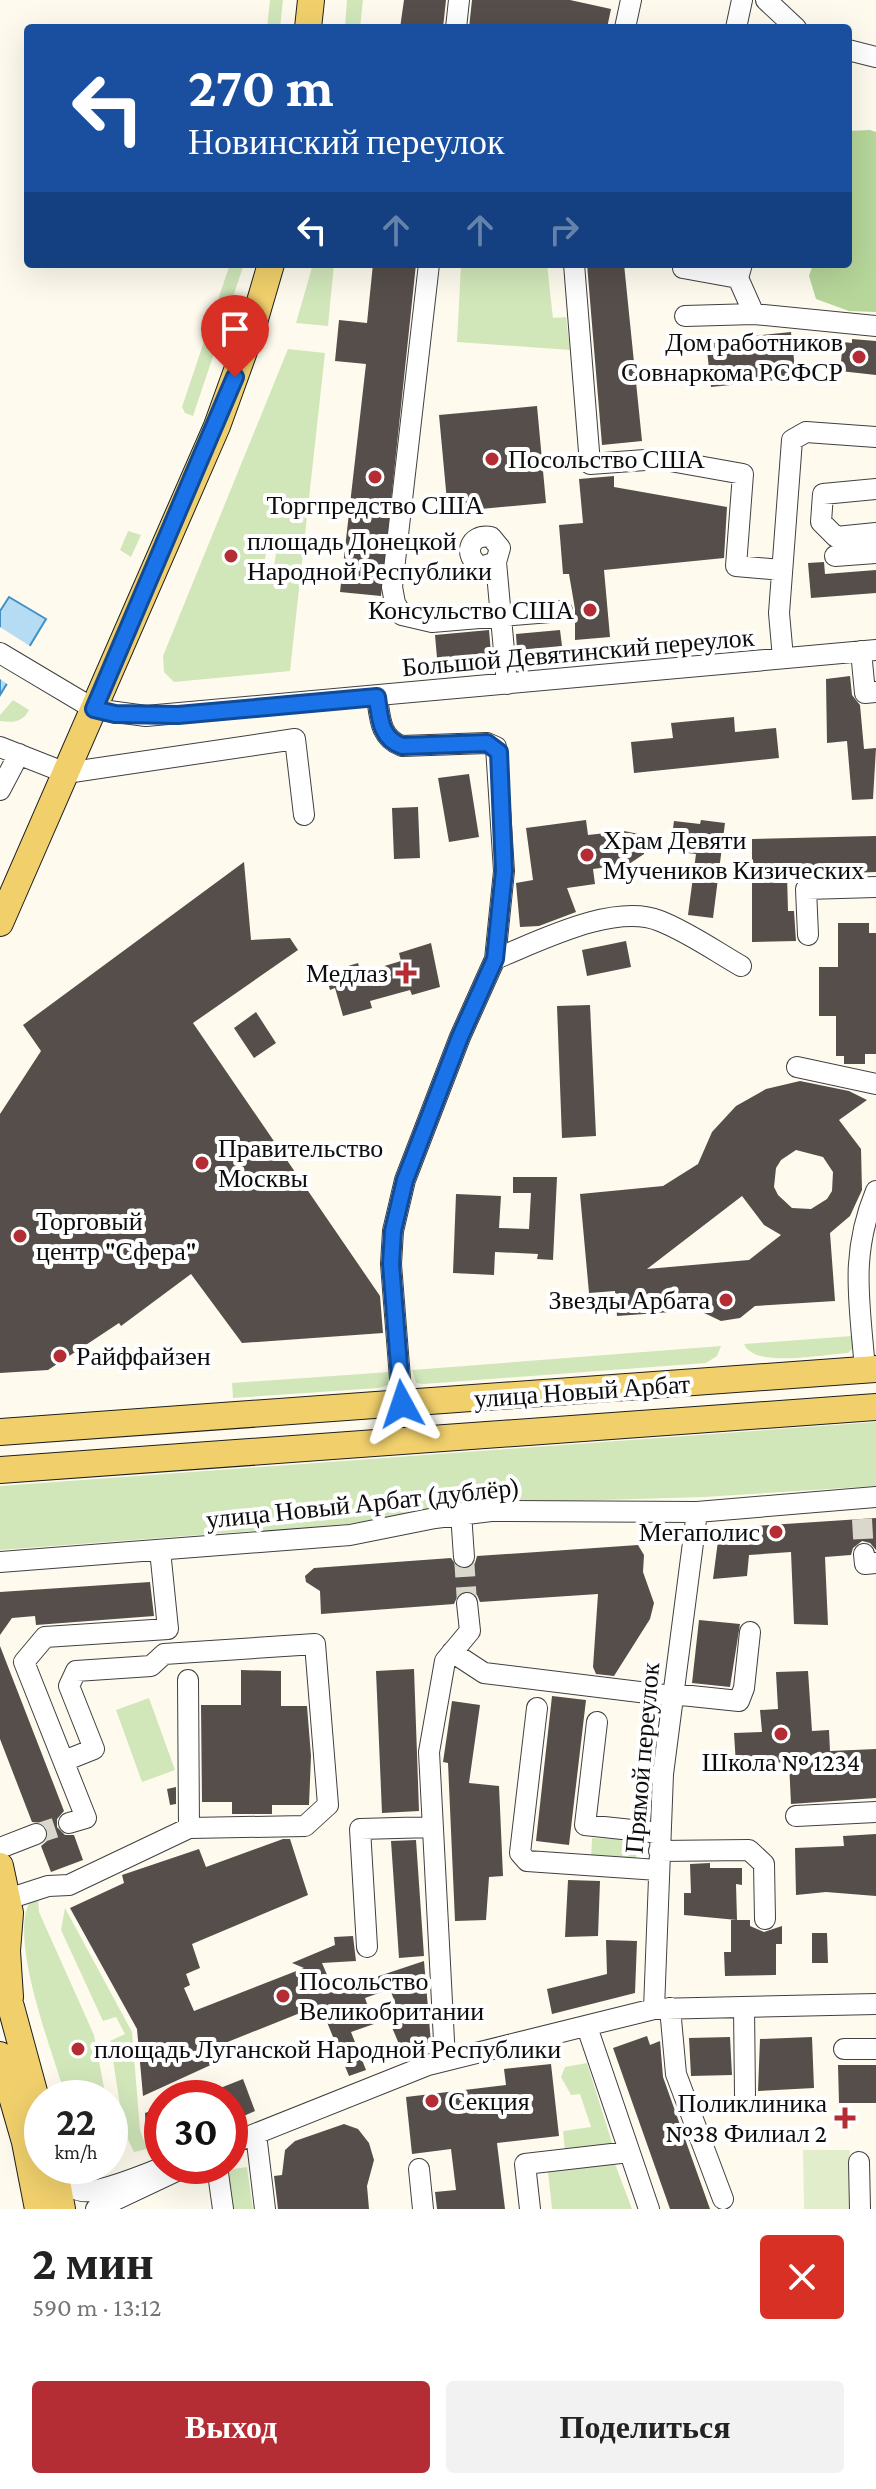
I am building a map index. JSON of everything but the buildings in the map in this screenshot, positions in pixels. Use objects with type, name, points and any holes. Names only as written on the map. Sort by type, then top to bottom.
[{"type":"main road","points":[[308,24],[311,0]]},
{"type":"main road","points":[[0,923],[217,426],[252,329],[270,268]]},
{"type":"main road","name":"улица Новый Арбат","points":[[0,1432],[871,1369]]},
{"type":"main road","name":"улица Новый Арбат","points":[[0,1470],[876,1407]]},
{"type":"main road","points":[[2,1875],[11,2007]]},
{"type":"main road","points":[[0,1980],[11,2007],[31,2080]]},
{"type":"main road","points":[[0,2055],[25,2142],[38,2209]]},
{"type":"main road","points":[[57,2184],[62,2209]]},
{"type":"street","points":[[456,24],[459,0]]},
{"type":"street","points":[[626,24],[631,0]]},
{"type":"street","points":[[737,24],[742,0]]},
{"type":"street","points":[[766,0],[792,24]]},
{"type":"street","points":[[852,51],[876,57]]},
{"type":"street","points":[[429,268],[392,587],[395,603],[402,615],[415,621],[562,611]]},
{"type":"street","points":[[574,268],[590,464],[659,459],[743,474],[736,566],[782,570]]},
{"type":"street","points":[[683,268],[740,271],[754,314]]},
{"type":"street","points":[[685,316],[754,314],[876,326]]},
{"type":"street","points":[[783,658],[779,613],[792,440],[806,432],[876,437]]},
{"type":"street","points":[[876,489],[823,494],[821,522],[836,537],[876,533]]},
{"type":"street","points":[[835,556],[876,553]]},
{"type":"street","points":[[496,562],[507,684]]},
{"type":"street","points":[[869,650],[865,693],[876,692]]},
{"type":"street","name":"Большой Девятинский переулок","points":[[94,709],[115,714],[178,715],[869,650]]},
{"type":"street","points":[[0,653],[94,709]]},
{"type":"street","points":[[377,697],[384,732],[391,742],[402,746],[487,743],[499,752],[504,871],[495,959],[460,1037],[405,1180],[393,1231],[391,1264],[402,1404]]},
{"type":"street","points":[[0,790],[10,750],[66,773],[295,739],[304,815]]},
{"type":"street","points":[[808,935],[806,889],[876,887]]},
{"type":"street","points":[[495,959],[600,919],[629,917],[658,920],[741,966]]},
{"type":"street","points":[[797,1067],[876,1084]]},
{"type":"street","points":[[871,1369],[856,1259],[868,1238],[876,1191]]},
{"type":"street","name":"улица Новый Арбат (дублёр)","points":[[0,1562],[350,1535],[461,1513],[697,1512],[866,1505]]},
{"type":"street","name":"Прямой переулок","points":[[697,1512],[672,1695],[659,1851],[662,2008],[676,2074],[723,2199]]},
{"type":"street","points":[[461,1513],[464,1557]]},
{"type":"street","points":[[69,1823],[86,1818],[24,1662],[45,1637],[168,1629],[160,1550]]},
{"type":"street","points":[[445,2060],[429,1752],[445,1661],[470,1631],[467,1603]]},
{"type":"street","points":[[452,1652],[484,1673],[739,1701],[744,1688],[750,1632]]},
{"type":"street","points":[[36,1834],[2,1875],[48,1886],[69,1885],[189,1828],[305,1826],[328,1805],[315,1644],[164,1654],[151,1666],[76,1671],[69,1686],[94,1749],[64,1761]]},
{"type":"street","points":[[188,1680],[189,1828]]},
{"type":"street","points":[[537,1708],[520,1853],[527,1861],[659,1851],[749,1850],[764,1864],[765,1919]]},
{"type":"street","points":[[597,1722],[585,1825],[659,1851]]},
{"type":"street","points":[[796,1816],[876,1812]]},
{"type":"street","points":[[367,1947],[360,1829],[433,1827]]},
{"type":"street","points":[[248,2137],[445,2060],[662,2008],[876,2004]]},
{"type":"street","points":[[744,2007],[745,2095]]},
{"type":"street","points":[[587,2027],[649,2209]]},
{"type":"street","points":[[844,2049],[876,2049]]},
{"type":"street","points":[[256,2134],[265,2209]]},
{"type":"street","points":[[530,2209],[525,2164],[629,2152]]},
{"type":"street","points":[[859,2162],[860,2209]]},
{"type":"street","points":[[419,2169],[423,2209]]},
{"type":"street","points":[[69,2184],[81,2191],[94,2191],[114,2184]]},
{"type":"street","points":[[96,2209],[149,2184]]},
{"type":"street","points":[[220,2184],[223,2209]]},
{"type":"green space","points":[[270,0],[283,0],[280,24],[267,24]]},
{"type":"green space","points":[[347,0],[363,0],[360,24],[345,24]]},
{"type":"green space","points":[[852,131],[876,132],[876,312],[849,311],[816,299],[809,276],[812,268],[852,268]]},
{"type":"green space","points":[[229,268],[243,268],[193,416],[185,413],[182,407]]},
{"type":"green space","points":[[312,268],[334,268],[328,326],[296,323]]},
{"type":"green space","points":[[461,268],[547,268],[553,318],[566,317],[570,350],[457,342]]},
{"type":"green space","points":[[288,349],[325,353],[290,671],[174,682],[164,672],[163,656]],"holes":[[[266,553],[276,554],[271,583],[262,582]]]},
{"type":"green space","points":[[128,531],[141,535],[131,557],[120,550]]},
{"type":"green space","points":[[13,700],[29,710],[27,714],[17,721],[0,721],[0,715]]},
{"type":"green space","points":[[852,1336],[853,1348],[848,1353],[807,1357],[761,1356],[750,1352],[744,1344]]},
{"type":"green space","points":[[721,1346],[717,1356],[706,1363],[424,1384],[416,1383],[412,1370]]},
{"type":"green space","points":[[390,1372],[388,1385],[379,1388],[233,1398],[232,1383]]},
{"type":"green space","points":[[876,1422],[876,1486],[704,1497],[461,1504],[348,1524],[0,1550],[0,1486]]},
{"type":"green space","points":[[149,1698],[175,1770],[142,1782],[116,1710]]},
{"type":"green space","points":[[592,1838],[637,1840],[636,1861],[591,1859]]},
{"type":"green space","points":[[33,1897],[38,1898],[39,1912],[94,2035],[103,2080],[60,2080],[34,1994],[24,1937],[26,1914]]},
{"type":"green space","points":[[65,1908],[132,2032],[144,2150],[134,2152],[128,2139],[128,2080],[116,2080],[110,2041],[125,2034],[116,2017],[103,2021],[61,1930]]},
{"type":"green space","points":[[587,2063],[613,2146],[565,2152],[563,2131],[591,2127],[580,2094],[571,2095],[561,2077],[565,2067]]},
{"type":"green space","points":[[803,2150],[850,2150],[851,2209],[804,2209]]},
{"type":"green space","points":[[615,2164],[632,2209],[552,2209],[548,2172]]},
{"type":"green space","points":[[248,2174],[253,2209],[227,2209],[223,2184],[248,2184]]},
{"type":"water","points":[[9,597],[46,619],[0,695],[0,611]]},
{"type":"pier","points":[[0,627],[33,648],[10,686],[0,679]]},
{"type":"tunnel","points":[[862,1519],[864,1554]]},
{"type":"tunnel","points":[[464,1557],[467,1603]]},
{"type":"tunnel","points":[[36,1834],[69,1823]]},
{"type":"place","name":"Дом работников Совнаркома РСФСР","points":[[859,357]]},
{"type":"place","name":"Посольство США","points":[[492,459]]},
{"type":"place","name":"Торгпредство США","points":[[375,477]]},
{"type":"place","name":"площадь Донецкой Народной Республики","points":[[231,556]]},
{"type":"place","name":"Консульство США","points":[[590,610]]},
{"type":"place","name":"Храм Девяти Мучеников Кизических","points":[[587,855]]},
{"type":"place","name":"Медлаз","points":[[406,973]]},
{"type":"place","name":"Правительство Москвы","points":[[202,1163]]},
{"type":"place","name":"Торговый центр \"Сфера\"","points":[[20,1236]]},
{"type":"place","name":"Звезды Арбата","points":[[726,1300]]},
{"type":"place","name":"Райффайзен","points":[[60,1356]]},
{"type":"place","name":"Мегаполис","points":[[776,1532]]},
{"type":"place","name":"Школа № 1234","points":[[781,1734]]},
{"type":"place","name":"Посольство Великобритании","points":[[283,1996]]},
{"type":"place","name":"площадь Луганской Народной Республики","points":[[78,2049]]},
{"type":"place","name":"Секция","points":[[432,2101]]},
{"type":"place","name":"Поликлиника №38 Филиал 2","points":[[845,2118]]},
{"type":"route","points":[[235,377],[217,426],[94,709],[115,714],[178,715],[377,697],[384,732],[391,742],[402,746],[487,743],[499,752],[504,871],[495,959],[460,1037],[405,1180],[393,1231],[391,1264],[402,1404]]}]
